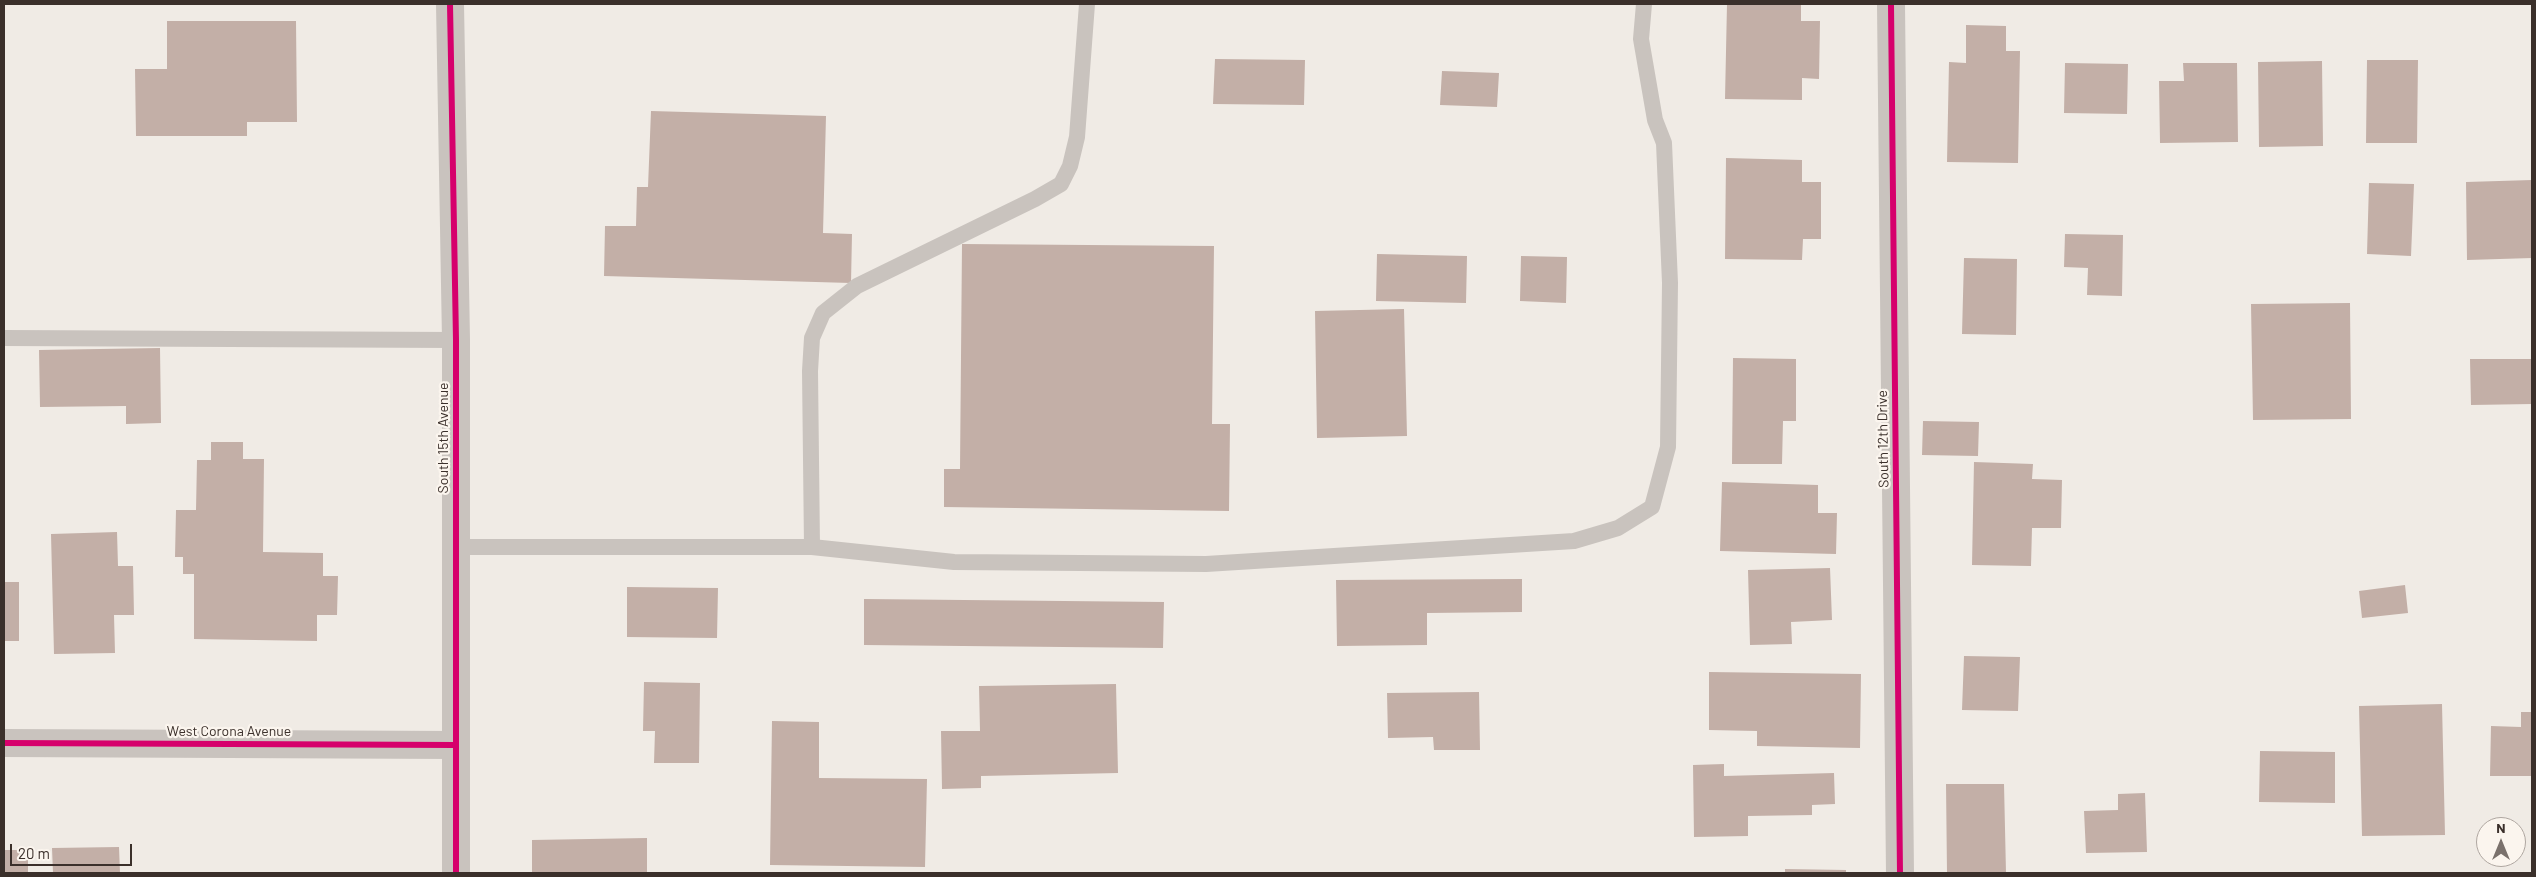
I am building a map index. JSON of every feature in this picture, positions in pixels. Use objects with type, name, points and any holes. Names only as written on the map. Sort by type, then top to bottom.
[{"type":"street","name":"South 15th Avenue","points":[[450,4],[456,340],[456,873]]},
{"type":"street","name":"South 12th Drive","points":[[1891,4],[1900,873]]},
{"type":"street","name":"West Corona Avenue","points":[[4,743],[455,745]]},
{"type":"lane","points":[[812,547],[810,371],[812,338],[823,313],[857,286],[1035,199],[1061,184],[1070,166],[1077,137],[1086,4]]},
{"type":"lane","points":[[455,547],[812,547],[954,562],[1206,564],[1574,540],[1618,528],[1652,507],[1668,446],[1670,283],[1664,143],[1655,120],[1641,39],[1644,4]]},
{"type":"lane","points":[[4,338],[456,340]]},
{"type":"building","points":[[1727,4],[1801,4],[1801,21],[1820,21],[1819,79],[1802,78],[1802,100],[1725,99]]},
{"type":"building","points":[[167,21],[296,21],[297,122],[247,122],[247,136],[136,136],[135,69],[167,69]]},
{"type":"building","points":[[1966,25],[2006,26],[2006,51],[2020,51],[2018,163],[1947,162],[1949,62],[1966,63]]},
{"type":"building","points":[[1215,59],[1305,60],[1304,105],[1213,104]]},
{"type":"building","points":[[2367,60],[2418,60],[2417,143],[2366,143]]},
{"type":"building","points":[[2322,61],[2323,146],[2259,147],[2258,62]]},
{"type":"building","points":[[2065,63],[2128,64],[2127,114],[2064,113]]},
{"type":"building","points":[[2183,63],[2237,63],[2238,142],[2160,143],[2159,81],[2184,81]]},
{"type":"building","points":[[1442,71],[1499,73],[1497,107],[1440,105]]},
{"type":"building","points":[[651,111],[826,116],[823,233],[852,234],[851,283],[604,276],[605,226],[636,226],[637,187],[648,187]]},
{"type":"building","points":[[1726,158],[1802,160],[1802,182],[1821,182],[1821,239],[1803,239],[1802,260],[1725,259]]},
{"type":"building","points":[[2532,180],[2532,258],[2467,260],[2466,182]]},
{"type":"building","points":[[2369,183],[2414,184],[2411,256],[2367,254]]},
{"type":"building","points":[[2065,234],[2123,235],[2122,296],[2087,295],[2088,268],[2064,267]]},
{"type":"building","points":[[962,244],[1214,246],[1212,424],[1230,424],[1229,511],[944,507],[944,469],[960,469]]},
{"type":"building","points":[[1377,254],[1467,256],[1466,303],[1376,301]]},
{"type":"building","points":[[1521,256],[1567,257],[1566,303],[1520,301]]},
{"type":"building","points":[[1964,258],[2017,259],[2016,335],[1962,334]]},
{"type":"building","points":[[2350,303],[2351,419],[2253,420],[2251,304]]},
{"type":"building","points":[[1404,309],[1407,436],[1317,438],[1315,311]]},
{"type":"building","points":[[160,348],[161,423],[126,424],[126,406],[40,407],[39,350]]},
{"type":"building","points":[[1733,358],[1796,359],[1796,421],[1783,421],[1782,464],[1732,464]]},
{"type":"building","points":[[2470,359],[2532,359],[2532,404],[2471,405]]},
{"type":"building","points":[[1923,421],[1979,422],[1978,456],[1922,455]]},
{"type":"building","points":[[211,442],[243,442],[243,459],[264,459],[263,552],[323,553],[323,576],[338,576],[337,615],[317,615],[317,641],[194,639],[194,574],[183,574],[183,557],[175,557],[176,510],[196,510],[197,460],[211,460]]},
{"type":"building","points":[[1974,462],[2033,464],[2032,479],[2062,480],[2061,528],[2032,528],[2031,566],[1972,565]]},
{"type":"building","points":[[1722,482],[1818,485],[1818,513],[1837,513],[1836,554],[1720,551]]},
{"type":"building","points":[[117,532],[118,566],[133,566],[134,615],[114,615],[115,653],[54,654],[51,534]]},
{"type":"building","points":[[1830,568],[1832,620],[1791,622],[1792,644],[1750,645],[1748,570]]},
{"type":"building","points":[[1522,579],[1522,612],[1427,613],[1427,645],[1337,646],[1336,580]]},
{"type":"building","points":[[4,582],[19,582],[19,641],[4,641]]},
{"type":"building","points":[[2405,585],[2408,613],[2362,618],[2359,591]]},
{"type":"building","points":[[627,587],[718,588],[717,638],[627,637]]},
{"type":"building","points":[[864,599],[1164,602],[1163,648],[864,645]]},
{"type":"building","points":[[1964,656],[2020,657],[2018,711],[1962,710]]},
{"type":"building","points":[[1709,672],[1861,674],[1860,748],[1757,746],[1757,731],[1709,730]]},
{"type":"building","points":[[644,682],[700,683],[699,763],[654,763],[655,731],[643,731]]},
{"type":"building","points":[[1116,684],[1118,773],[981,776],[981,788],[942,789],[941,731],[980,731],[979,686]]},
{"type":"building","points":[[1479,692],[1480,750],[1434,750],[1433,737],[1388,738],[1387,693]]},
{"type":"building","points":[[2442,704],[2445,835],[2362,836],[2359,706]]},
{"type":"building","points":[[2521,712],[2532,712],[2532,776],[2490,776],[2491,726],[2521,727]]},
{"type":"building","points":[[772,721],[819,722],[819,778],[927,779],[925,867],[770,865]]},
{"type":"building","points":[[2260,751],[2335,752],[2335,803],[2259,802]]},
{"type":"building","points":[[1724,764],[1724,776],[1834,773],[1835,804],[1812,805],[1812,815],[1748,816],[1748,836],[1694,837],[1693,765]]},
{"type":"building","points":[[1946,784],[2004,784],[2006,873],[1947,873]]},
{"type":"building","points":[[2145,793],[2147,852],[2086,853],[2084,811],[2118,810],[2118,794]]},
{"type":"building","points":[[647,838],[647,873],[532,873],[532,840]]},
{"type":"building","points":[[119,847],[120,873],[53,873],[52,848]]},
{"type":"building","points":[[4,850],[28,850],[28,873],[4,873]]},
{"type":"building","points":[[1785,869],[1846,870],[1846,873],[1785,873]]},
{"type":"cycle path","points":[[450,4],[456,340],[456,873]]},
{"type":"cycle path","points":[[1891,4],[1900,873]]},
{"type":"cycle path","points":[[4,743],[455,745]]}]
